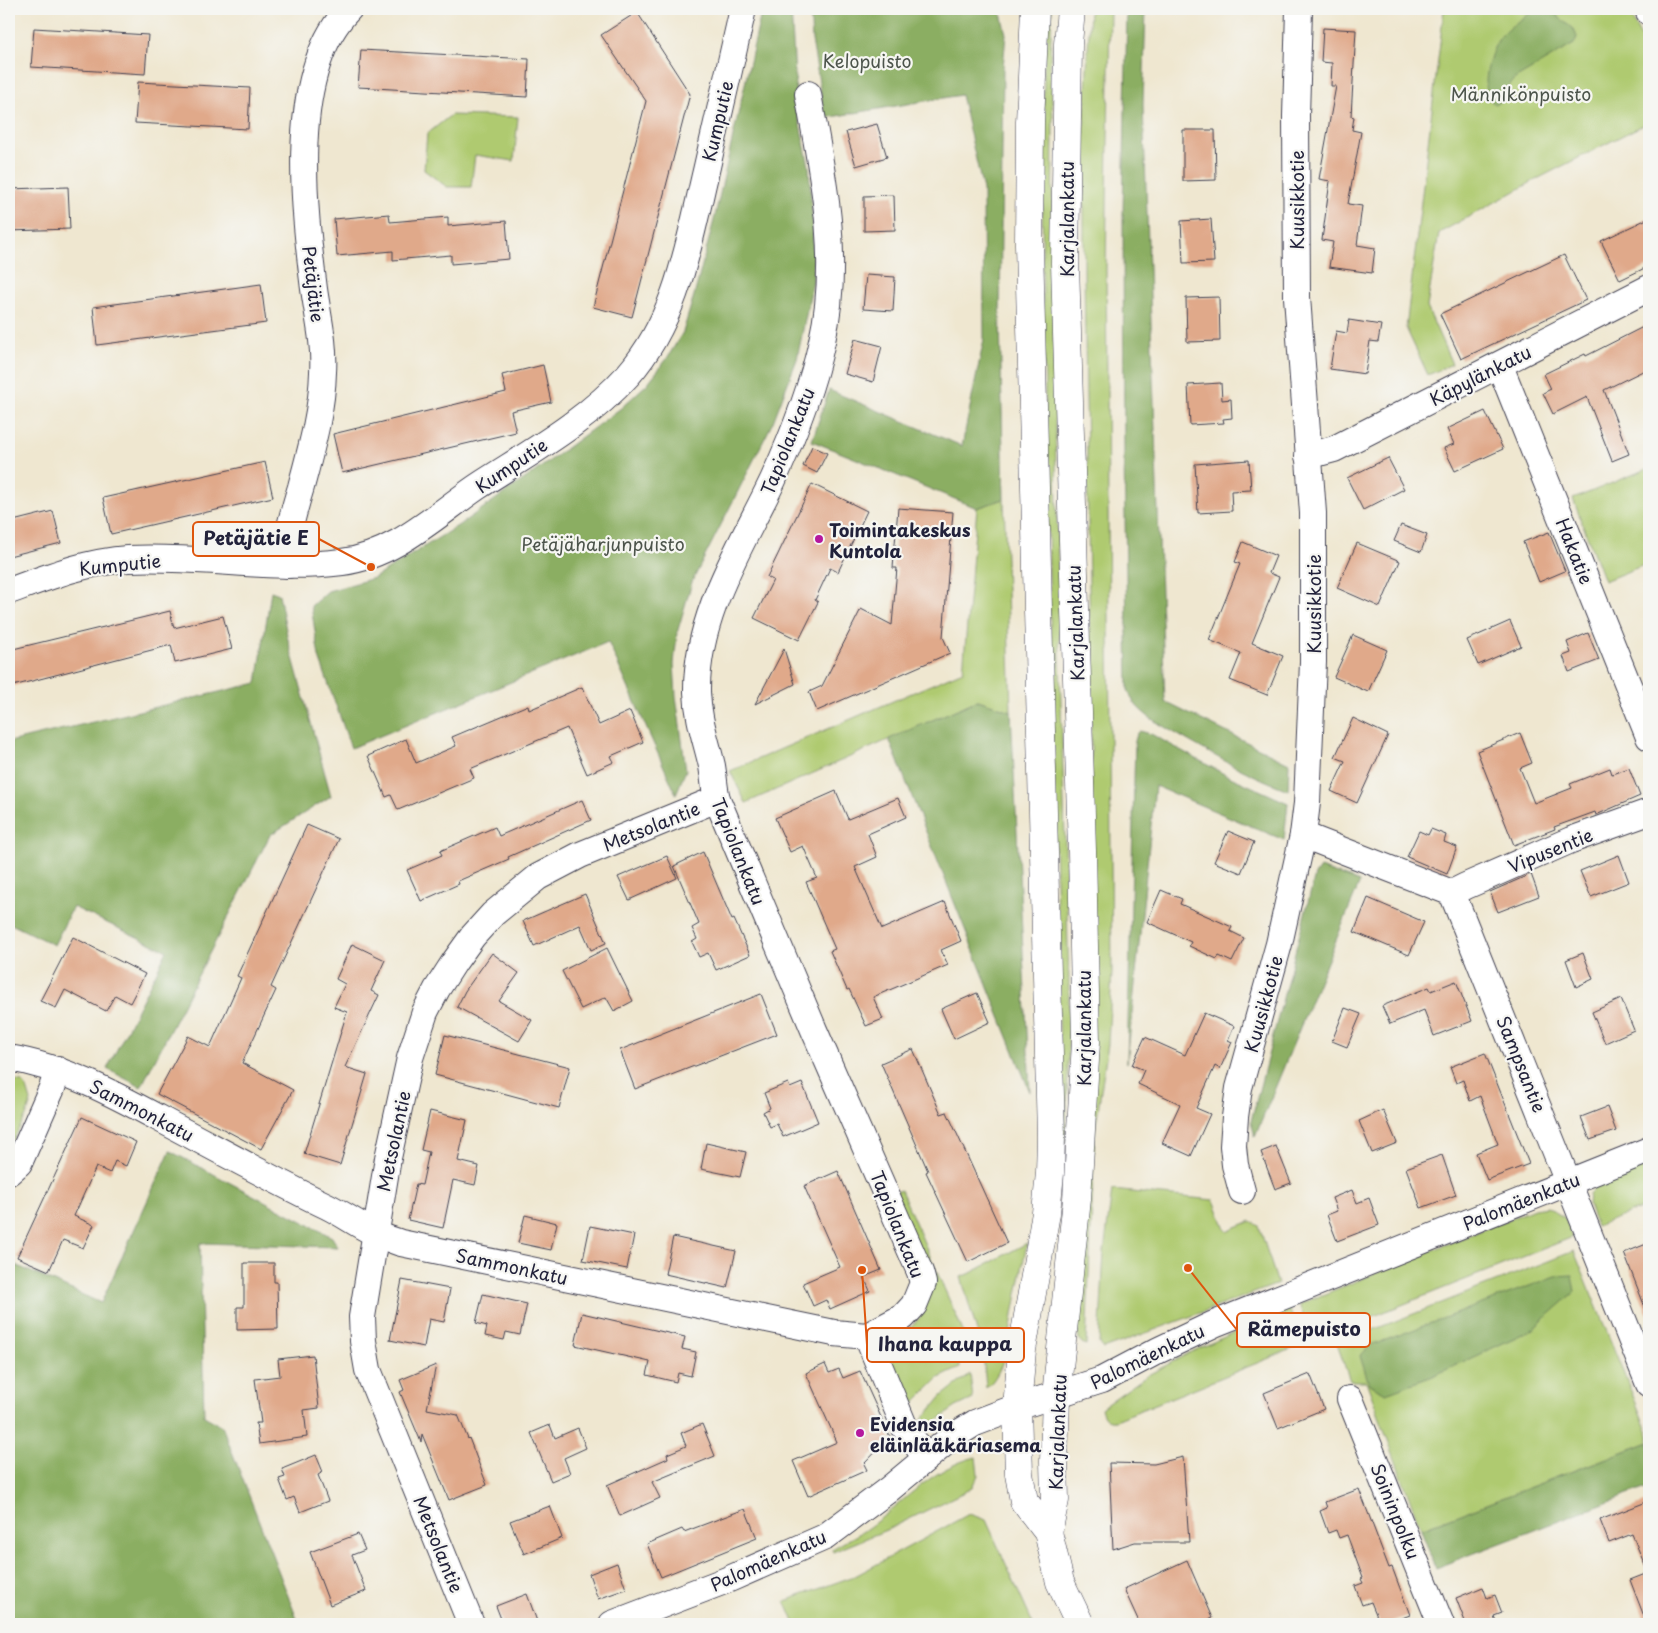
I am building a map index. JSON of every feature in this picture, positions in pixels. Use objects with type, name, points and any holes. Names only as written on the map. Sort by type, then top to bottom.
[{"type":"main road","name":"Karjalankatu","points":[[1035,9],[1030,122],[1028,244],[1051,1137],[1046,1212],[1022,1350],[1017,1407],[1019,1474],[1024,1501],[1048,1532]]},
{"type":"main road","name":"Karjalankatu","points":[[1048,1532],[1055,1500],[1056,1396],[1077,1199],[1086,1042],[1065,263],[1068,44],[1071,9]]},
{"type":"main road","points":[[1048,1532],[1060,1582],[1080,1624]]},
{"type":"street","name":"Petäjätie","points":[[288,565],[290,527],[315,435],[323,372],[323,350],[314,288],[306,206],[305,142],[309,96],[313,73],[318,59],[330,35],[342,16],[349,9]]},
{"type":"street","name":"Kumputie","points":[[9,592],[71,568],[128,559],[288,565],[347,562],[369,556],[394,544],[421,527],[604,400],[629,374],[650,344],[665,319],[683,271],[743,9]]},
{"type":"street","name":"Kuusikkotie","points":[[1242,1191],[1235,1165],[1233,1146],[1235,1117],[1240,1088],[1279,944],[1303,835],[1307,803],[1313,662],[1313,513],[1297,297],[1296,116],[1299,9]]},
{"type":"street","name":"Tapiolankatu","points":[[808,94],[830,237],[830,290],[823,340],[815,372],[797,422],[773,478],[716,598],[705,631],[697,691],[701,728],[712,767],[717,799],[814,1030],[920,1272],[923,1283],[914,1305],[903,1317],[867,1336]]},
{"type":"street","name":"Käpylänkatu","points":[[1308,456],[1334,450],[1649,288]]},
{"type":"street","name":"Hakatie","points":[[1500,366],[1649,737]]},
{"type":"street","name":"Metsolantie","points":[[471,1624],[368,1370],[363,1341],[362,1317],[374,1233],[410,1058],[425,1012],[454,961],[493,914],[514,895],[538,877],[580,855],[717,799]]},
{"type":"street","name":"Vipusentie","points":[[1452,893],[1571,840],[1649,812]]},
{"type":"street","points":[[1303,835],[1452,893]]},
{"type":"street","name":"Sampsantie","points":[[1452,893],[1483,966],[1649,1384]]},
{"type":"street","name":"Sammonkatu","points":[[9,1058],[24,1060],[58,1070],[82,1080],[142,1109],[265,1176],[350,1218],[374,1233],[411,1245],[834,1333],[867,1336]]},
{"type":"street","points":[[9,1172],[18,1162],[52,1088],[58,1070]]},
{"type":"street","name":"Palomäenkatu","points":[[612,1624],[727,1580],[819,1540],[888,1490],[952,1437],[975,1423],[1017,1407],[1102,1380],[1214,1324],[1649,1150]]},
{"type":"street","points":[[867,1336],[905,1428],[926,1458]]},
{"type":"street","name":"Soininpolku","points":[[1350,1399],[1441,1624]]},
{"type":"green space","name":"Petäjäharjunpuisto","points":[[762,9],[791,9],[797,110],[809,166],[813,230],[813,281],[797,359],[773,422],[692,582],[677,633],[674,664],[676,696],[686,770],[676,794],[608,642],[351,748],[319,657],[311,606],[328,591],[374,578],[459,525],[621,408],[647,384],[666,360],[683,332],[695,292],[714,220]]},
{"type":"green space","name":"Kelopuisto","points":[[810,9],[1000,9],[1006,34],[1003,68],[1000,319],[1004,499],[977,508],[812,441],[829,390],[962,446],[984,339],[983,190],[961,95],[825,118],[812,40]]},
{"type":"green space","points":[[1047,9],[1052,9],[1050,66],[1053,118],[1052,262],[1060,667],[1069,981],[1068,1077],[1065,1143],[1062,1144],[1042,263],[1044,66]]},
{"type":"green space","points":[[1090,9],[1110,9],[1106,271],[1112,972],[1108,1044],[1095,1131],[1086,1345],[1081,1342],[1078,1328],[1091,1131],[1091,710],[1084,270],[1084,130]]},
{"type":"green space","points":[[1127,9],[1146,9],[1143,105],[1165,702],[1289,763],[1288,790],[1231,764],[1158,723],[1137,706],[1128,690],[1124,458],[1123,213]]},
{"type":"green space","name":"Männikönpuisto","points":[[1444,9],[1627,9],[1649,53],[1649,122],[1541,177],[1439,233],[1427,307],[1452,364],[1428,375],[1406,328]]},
{"type":"green space","points":[[1536,9],[1549,9],[1574,30],[1577,37],[1574,44],[1513,80],[1498,103],[1495,104],[1490,98],[1486,81],[1493,50],[1506,31]]},
{"type":"green space","points":[[451,115],[518,117],[514,161],[475,155],[471,187],[447,187],[424,170],[427,134]]},
{"type":"green space","points":[[1649,468],[1649,563],[1604,581],[1573,499]]},
{"type":"green space","points":[[1004,499],[1011,711],[978,700],[746,803],[730,771],[963,671],[977,508]]},
{"type":"green space","points":[[271,591],[279,594],[288,640],[331,796],[270,835],[141,1087],[107,1069],[167,951],[73,907],[54,945],[9,923],[9,742],[257,683]]},
{"type":"green space","points":[[978,700],[1011,711],[1030,1092],[889,739]]},
{"type":"green space","points":[[1140,731],[1151,734],[1226,775],[1288,803],[1284,840],[1155,786],[1127,1063],[1135,741]]},
{"type":"green space","points":[[1320,868],[1360,882],[1255,1137],[1251,1121],[1315,875]]},
{"type":"green space","points":[[9,1080],[22,1082],[27,1088],[31,1101],[27,1114],[9,1148]]},
{"type":"green space","points":[[170,1151],[332,1237],[338,1247],[200,1243],[204,1416],[222,1426],[299,1624],[9,1624],[9,1262],[101,1303]]},
{"type":"green space","points":[[1649,1164],[1649,1206],[1596,1226],[1588,1205],[1589,1194],[1598,1184]]},
{"type":"green space","points":[[901,1190],[962,1329],[970,1357],[932,1341],[906,1333],[921,1316],[896,1192]]},
{"type":"green space","points":[[1112,1190],[1214,1200],[1226,1231],[1251,1221],[1259,1226],[1278,1284],[1103,1349],[1099,1344],[1104,1252]]},
{"type":"green space","points":[[1547,1207],[1565,1218],[1573,1237],[1316,1339],[1311,1336],[1300,1304],[1534,1209]]},
{"type":"green space","points":[[1027,1243],[1003,1361],[993,1381],[986,1388],[983,1352],[961,1277]]},
{"type":"green space","points":[[1574,1251],[1649,1435],[1649,1442],[1421,1529],[1366,1381],[1350,1381],[1337,1344]]},
{"type":"green space","points":[[1572,1275],[1575,1292],[1533,1329],[1433,1376],[1386,1393],[1369,1384],[1360,1356],[1370,1346],[1556,1276]]},
{"type":"green space","points":[[1289,1308],[1301,1340],[1297,1347],[1116,1420],[1107,1419],[1104,1416],[1101,1408],[1148,1375],[1191,1352]]},
{"type":"green space","points":[[910,1345],[960,1365],[960,1368],[939,1378],[911,1406],[885,1353],[894,1347]]},
{"type":"green space","points":[[970,1374],[973,1399],[956,1407],[935,1422],[928,1423],[922,1420],[942,1396]]},
{"type":"green space","points":[[1649,1442],[1649,1487],[1435,1568],[1421,1529]]},
{"type":"green space","points":[[976,1457],[978,1475],[972,1488],[891,1528],[833,1552],[832,1549],[876,1522],[930,1479],[959,1462]]},
{"type":"green space","points":[[969,1514],[986,1520],[1033,1624],[795,1624],[785,1601],[857,1575]]},
{"type":"building","points":[[637,12],[690,94],[632,317],[593,307],[646,101],[601,35]]},
{"type":"building","points":[[34,28],[148,35],[145,74],[31,67]]},
{"type":"building","points":[[1323,28],[1356,30],[1351,116],[1354,117],[1352,130],[1361,132],[1348,204],[1362,206],[1357,245],[1375,248],[1372,273],[1329,267],[1333,242],[1322,240],[1330,181],[1319,179],[1336,86],[1331,86],[1332,63],[1321,62]]},
{"type":"building","points":[[361,50],[529,59],[527,97],[358,87]]},
{"type":"building","points":[[138,82],[250,88],[248,129],[135,123]]},
{"type":"building","points":[[877,124],[887,157],[856,166],[846,132]]},
{"type":"building","points":[[1183,130],[1215,130],[1216,180],[1183,181]]},
{"type":"building","points":[[68,187],[70,229],[9,231],[9,189]]},
{"type":"building","points":[[894,195],[895,230],[864,231],[864,196]]},
{"type":"building","points":[[389,214],[390,222],[448,217],[448,226],[506,221],[509,259],[451,264],[451,255],[393,260],[393,251],[337,256],[334,219]]},
{"type":"building","points":[[1649,218],[1649,266],[1620,280],[1601,241]]},
{"type":"building","points":[[1211,219],[1214,262],[1183,263],[1181,221]]},
{"type":"building","points":[[1564,255],[1586,300],[1461,359],[1440,314]]},
{"type":"building","points":[[866,275],[895,277],[893,311],[863,309]]},
{"type":"building","points":[[261,284],[266,323],[97,345],[93,307]]},
{"type":"building","points":[[1219,297],[1220,341],[1187,342],[1186,298]]},
{"type":"building","points":[[1349,320],[1381,325],[1378,342],[1370,341],[1365,374],[1330,369],[1336,331],[1347,333]]},
{"type":"building","points":[[1645,326],[1649,335],[1649,368],[1604,390],[1629,454],[1612,461],[1587,397],[1553,414],[1543,393],[1551,389],[1544,374],[1585,354],[1586,356]]},
{"type":"building","points":[[855,339],[882,346],[873,382],[845,374]]},
{"type":"building","points":[[543,365],[551,402],[511,411],[516,432],[342,473],[333,434],[506,392],[502,375]]},
{"type":"building","points":[[1221,383],[1222,400],[1231,399],[1232,418],[1223,419],[1224,423],[1190,425],[1188,385]]},
{"type":"building","points":[[1485,411],[1503,449],[1455,471],[1444,448],[1454,444],[1447,429]]},
{"type":"building","points":[[812,446],[827,453],[817,473],[803,466]]},
{"type":"building","points":[[1388,458],[1404,489],[1363,510],[1347,478]]},
{"type":"building","points":[[1249,460],[1251,490],[1231,491],[1232,511],[1198,513],[1195,464]]},
{"type":"building","points":[[265,462],[273,497],[111,534],[103,498]]},
{"type":"building","name":"Toimintakeskus Kuntola","points":[[812,484],[867,511],[838,572],[830,568],[815,600],[818,602],[799,640],[754,618],[773,580],[767,577]]},
{"type":"building","points":[[898,508],[953,512],[943,637],[950,653],[817,711],[809,692],[822,686],[861,609],[892,625],[897,568],[893,568]]},
{"type":"building","points":[[53,511],[61,543],[9,556],[9,522]]},
{"type":"building","points":[[1401,525],[1427,535],[1421,552],[1394,541]]},
{"type":"building","points":[[1549,532],[1565,571],[1539,582],[1523,542]]},
{"type":"building","points":[[1243,542],[1276,556],[1269,573],[1279,577],[1252,643],[1283,656],[1267,695],[1230,680],[1241,653],[1209,640],[1240,564],[1235,562]]},
{"type":"building","points":[[1357,543],[1400,561],[1380,607],[1337,588]]},
{"type":"building","points":[[170,611],[174,628],[223,616],[232,649],[175,663],[171,645],[9,687],[9,650]]},
{"type":"building","points":[[1510,621],[1521,646],[1478,665],[1467,640]]},
{"type":"building","points":[[1588,633],[1599,660],[1569,672],[1563,656],[1571,653],[1567,642]]},
{"type":"building","points":[[1353,635],[1387,650],[1368,692],[1334,677]]},
{"type":"building","points":[[784,649],[795,684],[755,704]]},
{"type":"building","points":[[582,687],[599,725],[630,711],[643,742],[611,756],[614,762],[587,774],[567,728],[470,769],[474,778],[398,810],[391,795],[386,797],[368,756],[406,739],[416,763],[456,746],[452,737],[528,705],[529,710]]},
{"type":"building","points":[[1353,718],[1388,735],[1357,803],[1331,791],[1345,761],[1335,757]]},
{"type":"building","points":[[1520,733],[1532,763],[1520,768],[1534,803],[1572,788],[1570,784],[1610,768],[1612,774],[1629,768],[1640,796],[1596,815],[1595,812],[1554,827],[1555,829],[1514,845],[1477,751]]},
{"type":"building","points":[[836,791],[848,819],[898,798],[906,817],[868,834],[877,857],[855,867],[882,929],[945,902],[961,941],[941,950],[948,965],[873,997],[883,1019],[866,1026],[849,989],[847,990],[830,951],[835,949],[806,882],[817,878],[803,846],[790,852],[775,818]]},
{"type":"building","points":[[582,800],[591,820],[508,857],[509,859],[458,881],[459,884],[421,901],[407,870],[442,855],[440,851],[495,827],[499,836]]},
{"type":"building","points":[[307,825],[339,839],[271,987],[276,990],[242,1063],[293,1090],[261,1149],[157,1094],[188,1036],[210,1047],[241,978],[237,976]]},
{"type":"building","points":[[1431,829],[1446,835],[1444,842],[1457,847],[1447,874],[1407,857],[1419,831],[1428,835]]},
{"type":"building","points":[[1228,831],[1254,842],[1241,873],[1214,862]]},
{"type":"building","points":[[703,852],[732,920],[734,919],[750,955],[716,970],[708,953],[699,957],[692,942],[697,939],[692,928],[699,924],[674,866]]},
{"type":"building","points":[[1619,855],[1629,882],[1591,897],[1580,871]]},
{"type":"building","points":[[667,856],[677,878],[629,900],[618,877]]},
{"type":"building","points":[[1531,874],[1539,896],[1498,912],[1490,892]]},
{"type":"building","points":[[1161,890],[1182,899],[1180,904],[1232,927],[1230,931],[1244,938],[1232,962],[1219,956],[1217,959],[1189,946],[1191,942],[1147,922]]},
{"type":"building","points":[[585,894],[606,943],[591,950],[580,925],[534,946],[523,921]]},
{"type":"building","points":[[1368,898],[1424,922],[1409,955],[1354,932]]},
{"type":"building","points":[[73,937],[145,974],[130,1003],[115,995],[106,1011],[65,990],[56,1008],[40,1001]]},
{"type":"building","points":[[352,944],[385,960],[371,991],[379,995],[345,1067],[367,1074],[340,1165],[304,1154],[347,1012],[334,1007],[345,984],[336,979]]},
{"type":"building","points":[[607,948],[633,1001],[614,1011],[606,997],[581,1009],[562,971]]},
{"type":"building","points":[[492,953],[519,973],[499,1001],[532,1020],[519,1041],[457,1007],[465,991]]},
{"type":"building","points":[[1583,953],[1593,979],[1576,987],[1566,960]]},
{"type":"building","points":[[1456,981],[1472,1021],[1434,1036],[1424,1010],[1390,1024],[1382,1006],[1429,987],[1431,991]]},
{"type":"building","points":[[977,993],[990,1022],[954,1039],[941,1009]]},
{"type":"building","points":[[761,994],[777,1034],[635,1089],[620,1050]]},
{"type":"building","points":[[1621,999],[1634,1030],[1605,1043],[1592,1012]]},
{"type":"building","points":[[1345,1008],[1361,1014],[1347,1047],[1332,1041]]},
{"type":"building","points":[[1204,1013],[1234,1026],[1228,1040],[1232,1042],[1220,1069],[1215,1066],[1196,1108],[1210,1114],[1191,1156],[1162,1143],[1180,1104],[1138,1084],[1144,1070],[1132,1065],[1145,1037],[1185,1055]]},
{"type":"building","points":[[445,1035],[570,1067],[559,1108],[435,1075]]},
{"type":"building","points":[[913,1049],[941,1114],[947,1112],[1007,1243],[968,1262],[926,1172],[928,1171],[881,1063]]},
{"type":"building","points":[[1485,1053],[1529,1164],[1487,1180],[1476,1153],[1498,1144],[1480,1096],[1470,1101],[1463,1080],[1456,1083],[1450,1067]]},
{"type":"building","points":[[788,1083],[790,1088],[802,1083],[818,1122],[783,1137],[777,1124],[770,1127],[763,1112],[770,1108],[764,1093]]},
{"type":"building","points":[[1607,1107],[1616,1131],[1590,1140],[1581,1117]]},
{"type":"building","points":[[1383,1110],[1397,1143],[1372,1153],[1359,1121]]},
{"type":"building","points":[[430,1111],[467,1120],[458,1161],[479,1166],[475,1185],[453,1180],[443,1228],[408,1220],[416,1184],[422,1185],[429,1152],[421,1150]]},
{"type":"building","points":[[82,1117],[136,1142],[126,1166],[115,1161],[110,1173],[96,1167],[74,1216],[94,1225],[83,1248],[63,1240],[49,1271],[17,1257]]},
{"type":"building","points":[[706,1143],[746,1152],[740,1177],[701,1169]]},
{"type":"building","points":[[1276,1146],[1291,1183],[1275,1189],[1261,1152]]},
{"type":"building","points":[[1442,1155],[1456,1195],[1421,1208],[1406,1168]]},
{"type":"building","points":[[838,1171],[881,1270],[864,1277],[870,1291],[830,1309],[826,1300],[813,1306],[803,1283],[840,1267],[804,1186]]},
{"type":"building","points":[[1352,1190],[1357,1203],[1369,1198],[1379,1225],[1337,1241],[1327,1215],[1337,1211],[1332,1198]]},
{"type":"building","points":[[525,1215],[557,1223],[551,1250],[518,1243]]},
{"type":"building","points":[[590,1226],[634,1235],[627,1269],[583,1260]]},
{"type":"building","points":[[673,1237],[736,1251],[727,1288],[665,1274]]},
{"type":"building","points":[[1649,1243],[1649,1315],[1648,1315],[1624,1253]]},
{"type":"building","points":[[244,1263],[274,1263],[274,1282],[277,1282],[278,1329],[237,1330],[237,1307],[244,1307]]},
{"type":"building","points":[[402,1280],[450,1289],[444,1322],[429,1319],[424,1347],[390,1340]]},
{"type":"building","points":[[483,1294],[527,1304],[520,1335],[506,1332],[504,1340],[485,1336],[487,1326],[476,1323]]},
{"type":"building","points":[[582,1313],[685,1337],[682,1349],[696,1352],[691,1376],[678,1373],[676,1382],[647,1375],[650,1362],[575,1345]]},
{"type":"building","points":[[313,1355],[319,1408],[304,1410],[307,1437],[259,1444],[256,1423],[261,1423],[255,1379],[280,1376],[278,1359]]},
{"type":"building","name":"Evidensia eläinlääkäriasema","points":[[825,1364],[829,1373],[839,1369],[843,1378],[860,1371],[890,1437],[864,1464],[867,1470],[808,1496],[793,1461],[837,1442],[806,1373]]},
{"type":"building","points":[[436,1365],[427,1409],[458,1415],[487,1485],[449,1500],[422,1434],[421,1442],[400,1392],[404,1390],[400,1380]]},
{"type":"building","points":[[1310,1374],[1324,1409],[1278,1428],[1264,1393]]},
{"type":"building","points":[[702,1424],[715,1456],[652,1482],[660,1498],[620,1516],[607,1485],[668,1458],[667,1454],[686,1446],[681,1433]]},
{"type":"building","points":[[550,1425],[555,1438],[578,1428],[586,1448],[564,1458],[570,1473],[551,1481],[531,1433]]},
{"type":"building","points":[[316,1455],[323,1472],[318,1475],[328,1501],[300,1512],[294,1497],[287,1500],[279,1479],[285,1477],[282,1469]]},
{"type":"building","points":[[1183,1457],[1189,1542],[1135,1542],[1113,1549],[1109,1463],[1154,1464]]},
{"type":"building","points":[[1359,1489],[1389,1568],[1392,1567],[1410,1615],[1386,1624],[1380,1624],[1371,1602],[1362,1605],[1355,1586],[1363,1583],[1361,1579],[1363,1578],[1347,1535],[1339,1538],[1336,1530],[1328,1533],[1320,1511],[1327,1508],[1325,1502]]},
{"type":"building","points":[[1649,1501],[1649,1624],[1647,1624],[1630,1580],[1648,1573],[1632,1534],[1609,1543],[1600,1520]]},
{"type":"building","points":[[550,1506],[562,1538],[524,1554],[510,1521]]},
{"type":"building","points":[[745,1509],[757,1538],[661,1577],[647,1544],[682,1529],[684,1532]]},
{"type":"building","points":[[358,1534],[365,1550],[352,1555],[366,1591],[330,1605],[310,1552]]},
{"type":"building","points":[[1187,1560],[1212,1618],[1198,1624],[1140,1624],[1124,1589]]},
{"type":"building","points":[[617,1563],[626,1589],[598,1599],[589,1574]]},
{"type":"building","points":[[1483,1587],[1487,1598],[1495,1595],[1502,1613],[1494,1616],[1497,1624],[1466,1624],[1456,1598]]},
{"type":"building","points":[[527,1594],[538,1624],[503,1624],[496,1606]]},
{"type":"place","name":"Toimintakeskus Kuntola","points":[[819,539]]},
{"type":"place","name":"Petäjätie E","points":[[371,567]]},
{"type":"place","name":"Rämepuisto","points":[[1188,1268]]},
{"type":"place","name":"Ihana kauppa","points":[[862,1270]]},
{"type":"place","name":"Evidensia eläinlääkäriasema","points":[[860,1433]]}]
